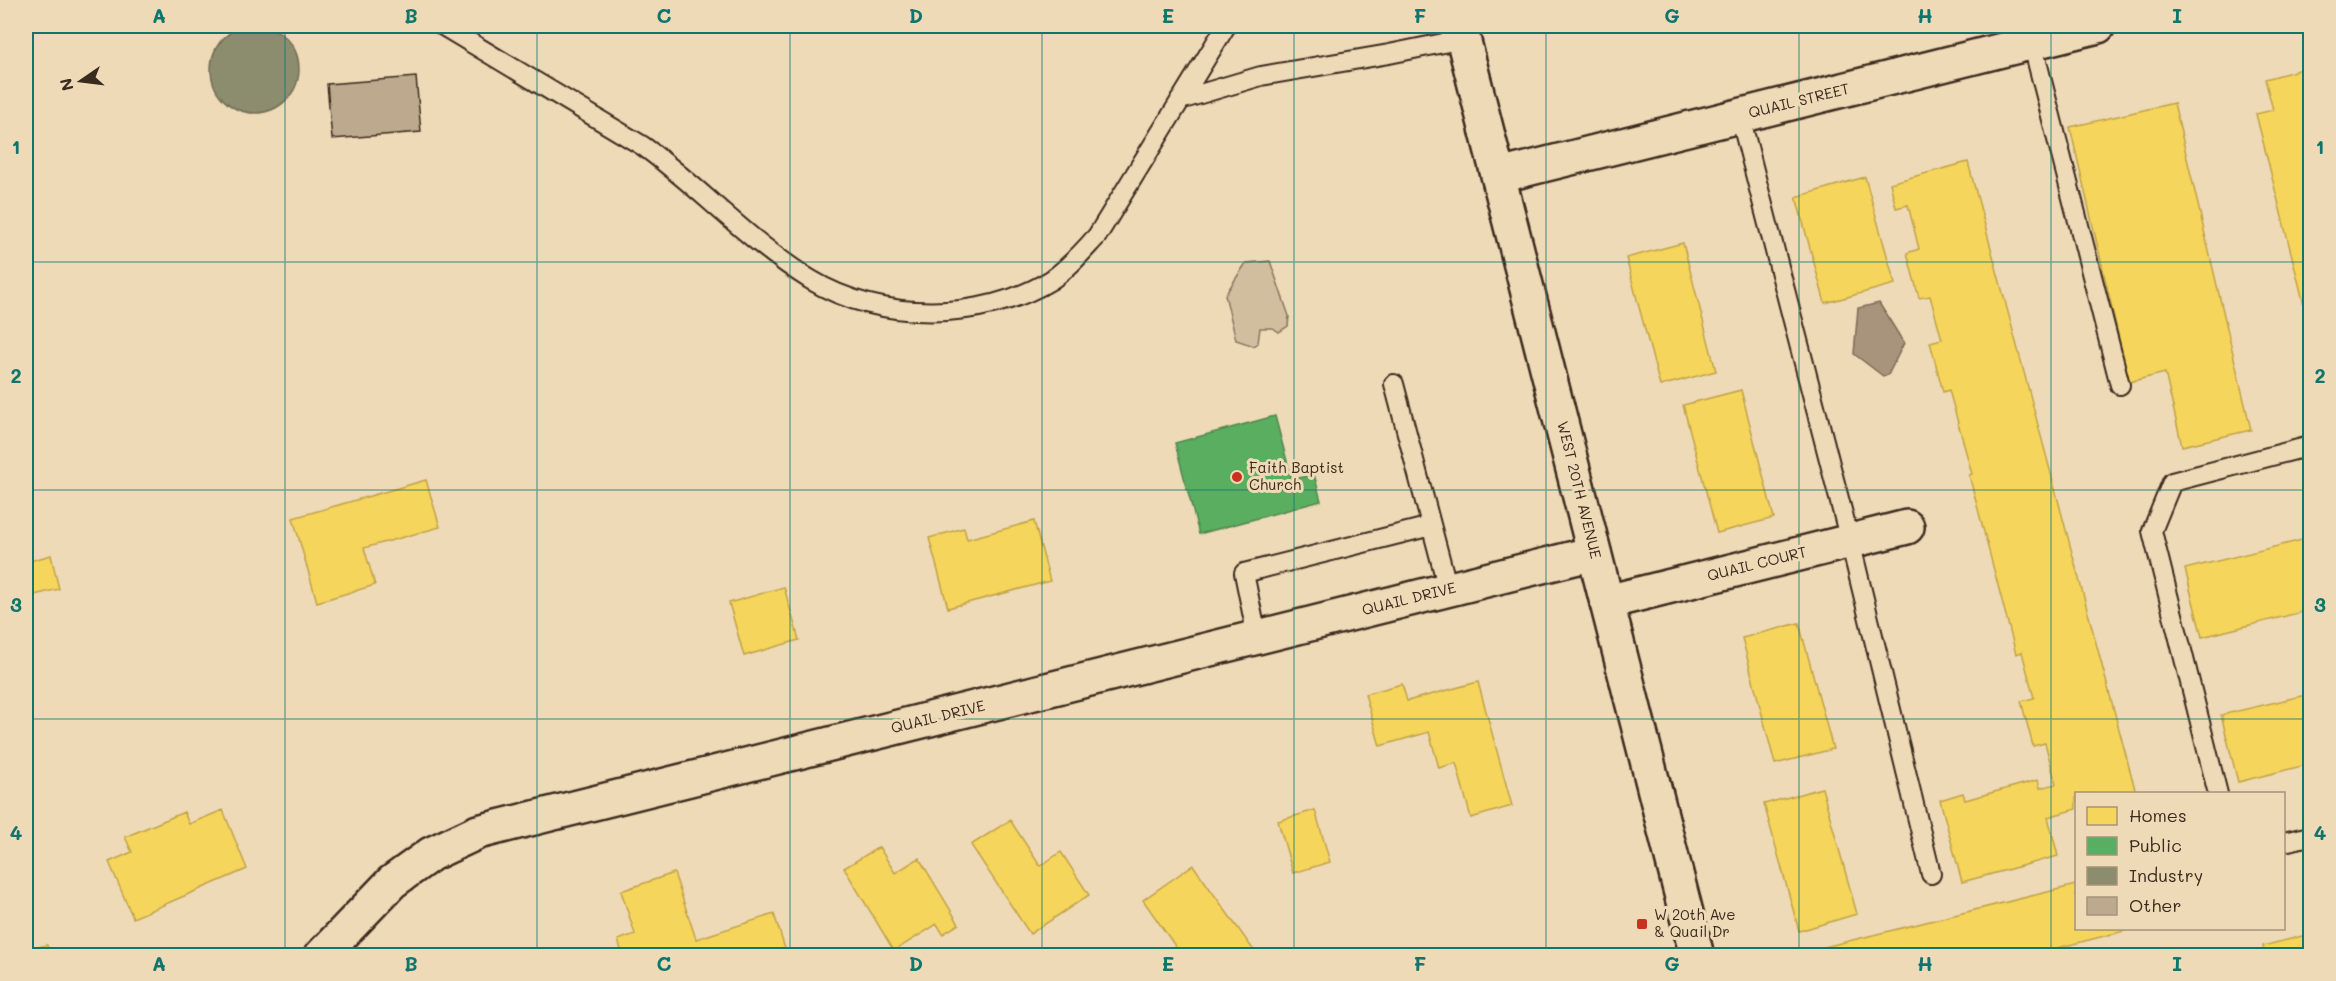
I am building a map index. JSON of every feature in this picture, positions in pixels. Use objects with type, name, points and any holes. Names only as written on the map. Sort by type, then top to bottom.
[{"type":"street","name":"QUAIL STREET","points":[[1499,176],[2098,26]]},
{"type":"street","name":"WEST 20TH AVENUE","points":[[1462,32],[1697,956]]},
{"type":"street","name":"QUAIL COURT","points":[[1607,602],[1907,527]]},
{"type":"street","name":"QUAIL DRIVE","points":[[321,956],[392,882],[431,854],[478,832],[1594,553]]},
{"type":"lane","points":[[443,26],[643,146],[675,168],[722,212],[812,281],[848,298],[892,308],[930,313],[963,311],[1027,293],[1052,279],[1075,261],[1097,236],[1226,26]]},
{"type":"lane","points":[[1180,100],[1261,76],[1389,54],[1462,32]]},
{"type":"lane","points":[[2032,42],[2120,385]]},
{"type":"lane","points":[[1740,116],[1850,541],[1931,874]]},
{"type":"lane","points":[[1394,384],[1448,589]]},
{"type":"lane","points":[[2217,792],[2152,531],[2172,482],[2310,446]]},
{"type":"lane","points":[[1257,637],[1244,573],[1431,526]]},
{"type":"lane","points":[[2285,842],[2310,836]]},
{"type":"shaded area","points":[[1270,261],[1289,316],[1288,326],[1279,332],[1273,328],[1260,328],[1258,343],[1254,346],[1236,340],[1225,295],[1246,263]]},
{"type":"shaded area","points":[[1879,303],[1904,343],[1888,375],[1883,376],[1854,354],[1858,308]]},
{"type":"building: Homes","points":[[2310,67],[2310,328],[2256,114],[2273,110],[2265,79]]},
{"type":"building: Homes","points":[[2174,103],[2251,430],[2182,446],[2165,373],[2129,382],[2070,127]]},
{"type":"building: Homes","points":[[1968,162],[2136,792],[2075,792],[2075,809],[2048,817],[2058,856],[1962,882],[1940,800],[1963,793],[1965,800],[2038,780],[2040,788],[2056,784],[2045,743],[2033,746],[2021,701],[2034,698],[2022,652],[2016,654],[1949,390],[1943,392],[1930,342],[1942,339],[1930,296],[1919,298],[1907,253],[1919,249],[1908,205],[1896,208],[1890,183]]},
{"type":"building: Homes","points":[[1865,177],[1895,284],[1825,303],[1796,197]]},
{"type":"building: Homes","points":[[1683,243],[1716,371],[1660,386],[1626,258]]},
{"type":"building: Homes","points":[[1741,390],[1774,518],[1717,533],[1683,405]]},
{"type":"building: Homes","points":[[426,480],[440,527],[364,548],[375,585],[317,602],[293,518]]},
{"type":"building: Homes","points":[[1034,521],[1050,581],[948,608],[929,538],[964,528],[967,539]]},
{"type":"building: Homes","points":[[2310,538],[2310,610],[2202,637],[2185,569]]},
{"type":"building: Homes","points":[[51,555],[59,589],[26,597],[26,562]]},
{"type":"building: Homes","points":[[784,587],[799,640],[744,656],[729,603]]},
{"type":"building: Homes","points":[[1799,623],[1833,749],[1775,764],[1742,638]]},
{"type":"building: Homes","points":[[1478,682],[1512,806],[1471,818],[1456,763],[1439,768],[1429,732],[1380,746],[1365,694],[1402,684],[1407,701]]},
{"type":"building: Homes","points":[[2310,694],[2310,764],[2238,782],[2221,715]]},
{"type":"building: Homes","points":[[1822,788],[1857,914],[1799,931],[1764,804]]},
{"type":"building: Homes","points":[[223,810],[247,869],[133,918],[109,862],[132,852],[125,837],[184,812],[189,824]]},
{"type":"building: Homes","points":[[1315,810],[1330,862],[1293,873],[1278,821]]},
{"type":"building: Homes","points":[[1010,820],[1040,866],[1061,852],[1089,895],[1030,934],[971,845]]},
{"type":"building: Homes","points":[[879,847],[895,873],[919,858],[959,924],[943,934],[937,924],[894,951],[844,868]]},
{"type":"building: Homes","points":[[1193,865],[1255,952],[1250,956],[1182,956],[1143,900]]},
{"type":"building: Homes","points":[[674,873],[696,939],[774,914],[787,955],[623,956],[618,940],[635,934],[621,891]]},
{"type":"building: Homes","points":[[2075,885],[2075,930],[2128,930],[2026,956],[1809,956],[1808,951]]},
{"type":"building: Homes","points":[[2310,934],[2310,956],[2265,956],[2263,946]]},
{"type":"building: Homes","points":[[47,945],[50,956],[26,956],[26,950]]},
{"type":"building: Public","name":"Faith Baptist Church","points":[[1275,416],[1292,480],[1314,474],[1321,501],[1199,534],[1175,443]]},
{"type":"building: Industry","points":[[255,25],[280,32],[292,44],[299,69],[292,94],[280,106],[255,113],[230,106],[218,94],[211,69],[218,44],[230,32]]},
{"type":"building: Other","points":[[416,77],[421,132],[332,139],[327,84]]},
{"type":"place","name":"Faith Baptist Church","points":[[1237,477]]},
{"type":"place","name":"W 20th Ave & Quail Dr","points":[[1642,924]]}]
